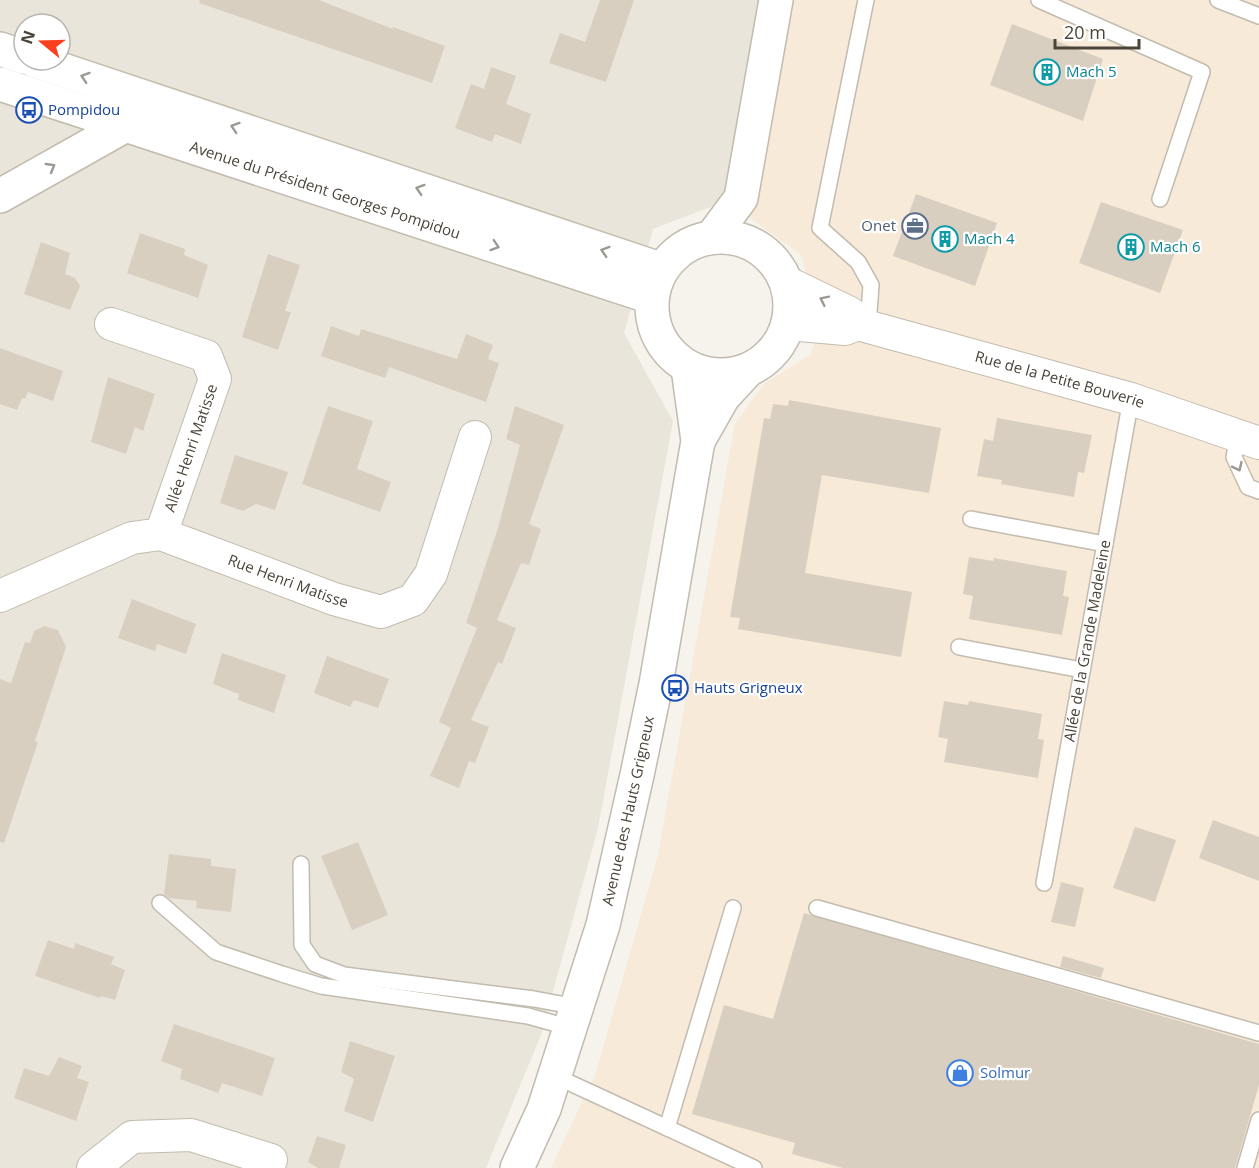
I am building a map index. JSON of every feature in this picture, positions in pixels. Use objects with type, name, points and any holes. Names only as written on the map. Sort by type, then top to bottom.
[{"type":"street","points":[[712,237],[741,198],[776,0]]},
{"type":"street","name":"Avenue du Président Georges Pompidou","points":[[69,72],[136,94],[656,283]]},
{"type":"street","name":"Avenue du Président Georges Pompidou","points":[[0,84],[126,125],[656,283]]},
{"type":"street","points":[[0,196],[126,125],[136,94]]},
{"type":"street","points":[[741,198],[758,248]]},
{"type":"street","points":[[712,237],[736,238],[758,248],[773,261],[786,282],[790,300],[788,324],[778,345],[762,363],[747,371],[723,376],[688,368],[669,353],[653,322],[656,283],[672,256],[689,244],[712,237]]},
{"type":"street","name":"Rue de la Petite Bouverie","points":[[786,282],[850,313],[863,325],[1131,399],[1249,439]]},
{"type":"street","name":"Allée Henri Matisse","points":[[111,324],[206,356],[215,379],[161,534]]},
{"type":"street","name":"Rue de la Petite Bouverie","points":[[788,324],[845,329],[863,325]]},
{"type":"street","name":"Avenue des Hauts Grigneux","points":[[517,1168],[544,1109],[603,924],[638,775],[698,441],[688,368]]},
{"type":"street","name":"Avenue des Hauts Grigneux","points":[[698,441],[723,397],[747,371]]},
{"type":"street","name":"Rue Henri Matisse","points":[[0,596],[132,538],[161,534],[334,598],[381,612],[414,600],[431,574],[476,437]]},
{"type":"street","points":[[93,1168],[132,1137],[191,1135],[271,1160]]},
{"type":"lane","points":[[863,325],[871,285],[858,262],[820,228],[866,0]]},
{"type":"lane","points":[[1039,0],[1202,72],[1160,199]]},
{"type":"lane","points":[[1218,0],[1259,16]]},
{"type":"lane","name":"Allée de la Grande Madeleine","points":[[1044,883],[1131,399]]},
{"type":"lane","points":[[1249,439],[1233,458],[1248,487],[1259,491]]},
{"type":"lane","points":[[971,519],[1105,544]]},
{"type":"lane","points":[[958,647],[1082,670]]},
{"type":"lane","points":[[301,864],[302,945],[315,964],[344,975],[534,999],[574,1018]]},
{"type":"lane","points":[[160,903],[216,952],[321,986],[528,1016],[574,1018]]},
{"type":"lane","points":[[667,1128],[733,908]]},
{"type":"lane","points":[[817,908],[1259,1033]]},
{"type":"lane","points":[[555,1076],[754,1168]]},
{"type":"lane","points":[[1245,1168],[1259,1120]]},
{"type":"shaded area","points":[[0,0],[765,0],[726,201],[653,229],[624,333],[673,421],[598,828],[541,1035],[486,1168],[0,1168]]},
{"type":"shaded area","points":[[765,0],[1259,0],[1259,1168],[551,1168],[596,1072],[658,855],[735,423],[765,383],[811,354],[822,319],[800,254],[726,201]]},
{"type":"building","points":[[200,0],[319,0],[393,29],[393,27],[445,46],[432,83],[199,3]]},
{"type":"building","points":[[600,0],[634,0],[606,82],[549,63],[560,33],[585,42]]},
{"type":"building","name":"Mach 5","points":[[1012,24],[1103,59],[1083,121],[990,85]]},
{"type":"building","points":[[491,67],[516,76],[506,104],[531,114],[521,144],[495,134],[492,142],[455,128],[471,84],[484,89]]},
{"type":"building","name":"Mach 4","points":[[916,194],[997,223],[975,286],[893,256]]},
{"type":"building","name":"Mach 6","points":[[1101,202],[1183,230],[1160,293],[1079,263]]},
{"type":"building","points":[[140,233],[185,249],[184,255],[208,265],[198,298],[127,273]]},
{"type":"building","points":[[41,242],[70,253],[65,274],[75,278],[80,286],[70,310],[24,294]]},
{"type":"building","points":[[268,254],[300,265],[285,311],[291,312],[278,350],[242,337]]},
{"type":"building","points":[[331,326],[359,336],[361,329],[457,359],[466,334],[493,345],[488,359],[499,363],[486,402],[389,367],[385,378],[321,356]]},
{"type":"building","points":[[0,348],[63,371],[53,401],[28,392],[25,399],[22,398],[17,410],[0,404]]},
{"type":"building","points":[[108,377],[155,394],[143,431],[135,427],[126,454],[91,442]]},
{"type":"building","points":[[789,400],[941,428],[929,493],[822,475],[805,573],[912,592],[901,657],[738,629],[740,618],[730,617],[764,418],[770,419],[773,404],[788,406]]},
{"type":"building","points":[[328,406],[373,421],[357,469],[391,482],[380,512],[302,484]]},
{"type":"building","points":[[515,406],[564,425],[529,524],[541,529],[529,565],[521,563],[497,620],[516,628],[502,664],[498,662],[471,720],[489,727],[475,763],[469,761],[459,788],[430,776],[451,728],[439,722],[477,628],[466,623],[498,528],[520,445],[506,439]]},
{"type":"building","points":[[997,418],[1092,435],[1084,473],[1078,472],[1074,497],[1001,484],[1002,480],[977,476],[984,439],[993,441]]},
{"type":"building","points":[[235,455],[288,472],[275,510],[256,504],[243,511],[220,503]]},
{"type":"building","points":[[969,557],[993,561],[994,558],[1067,571],[1063,596],[1069,597],[1062,635],[969,619],[973,596],[963,594]]},
{"type":"building","points":[[132,599],[196,624],[186,654],[157,644],[155,651],[118,638]]},
{"type":"building","points":[[44,626],[58,630],[66,647],[35,741],[38,742],[4,843],[0,842],[0,679],[11,683],[25,642],[30,643],[34,631]]},
{"type":"building","points":[[222,653],[286,675],[274,713],[238,700],[239,694],[213,684]]},
{"type":"building","points":[[327,656],[389,679],[378,708],[354,700],[350,707],[314,693]]},
{"type":"building","points":[[944,701],[968,705],[969,701],[1042,714],[1038,739],[1044,740],[1038,778],[944,762],[948,739],[938,737]]},
{"type":"building","points":[[1213,820],[1259,837],[1259,881],[1199,858]]},
{"type":"building","points":[[1135,827],[1176,840],[1155,902],[1113,888]]},
{"type":"building","points":[[358,842],[388,915],[352,930],[321,856]]},
{"type":"building","points":[[169,854],[211,859],[211,866],[236,869],[231,912],[196,908],[197,901],[169,898],[164,894]]},
{"type":"building","points":[[1061,882],[1084,888],[1075,927],[1051,922]]},
{"type":"building","points":[[804,913],[1259,1044],[1259,1085],[1235,1168],[843,1168],[792,1154],[795,1143],[692,1114],[724,1005],[773,1019]]},
{"type":"building","points":[[48,940],[74,949],[75,943],[114,957],[111,964],[125,970],[115,1000],[101,996],[100,998],[35,976]]},
{"type":"building","points":[[1063,956],[1104,968],[1101,978],[1060,967]]},
{"type":"building","points":[[174,1024],[275,1058],[262,1096],[222,1083],[218,1093],[180,1079],[182,1069],[161,1061]]},
{"type":"building","points":[[350,1041],[395,1056],[373,1122],[344,1111],[354,1079],[341,1072]]},
{"type":"building","points":[[59,1057],[82,1066],[77,1078],[89,1082],[76,1121],[14,1098],[24,1068],[49,1076]]},
{"type":"building","points":[[317,1136],[346,1145],[339,1168],[318,1168],[308,1162]]},
{"type":"place","name":"Mach 5","points":[[1047,72]]},
{"type":"place","name":"Pompidou","points":[[29,110]]},
{"type":"place","name":"Onet","points":[[915,226]]},
{"type":"place","name":"Mach 4","points":[[945,239]]},
{"type":"place","name":"Mach 6","points":[[1131,247]]},
{"type":"place","name":"Hauts Grigneux","points":[[675,688]]},
{"type":"place","name":"Solmur","points":[[960,1073]]}]
